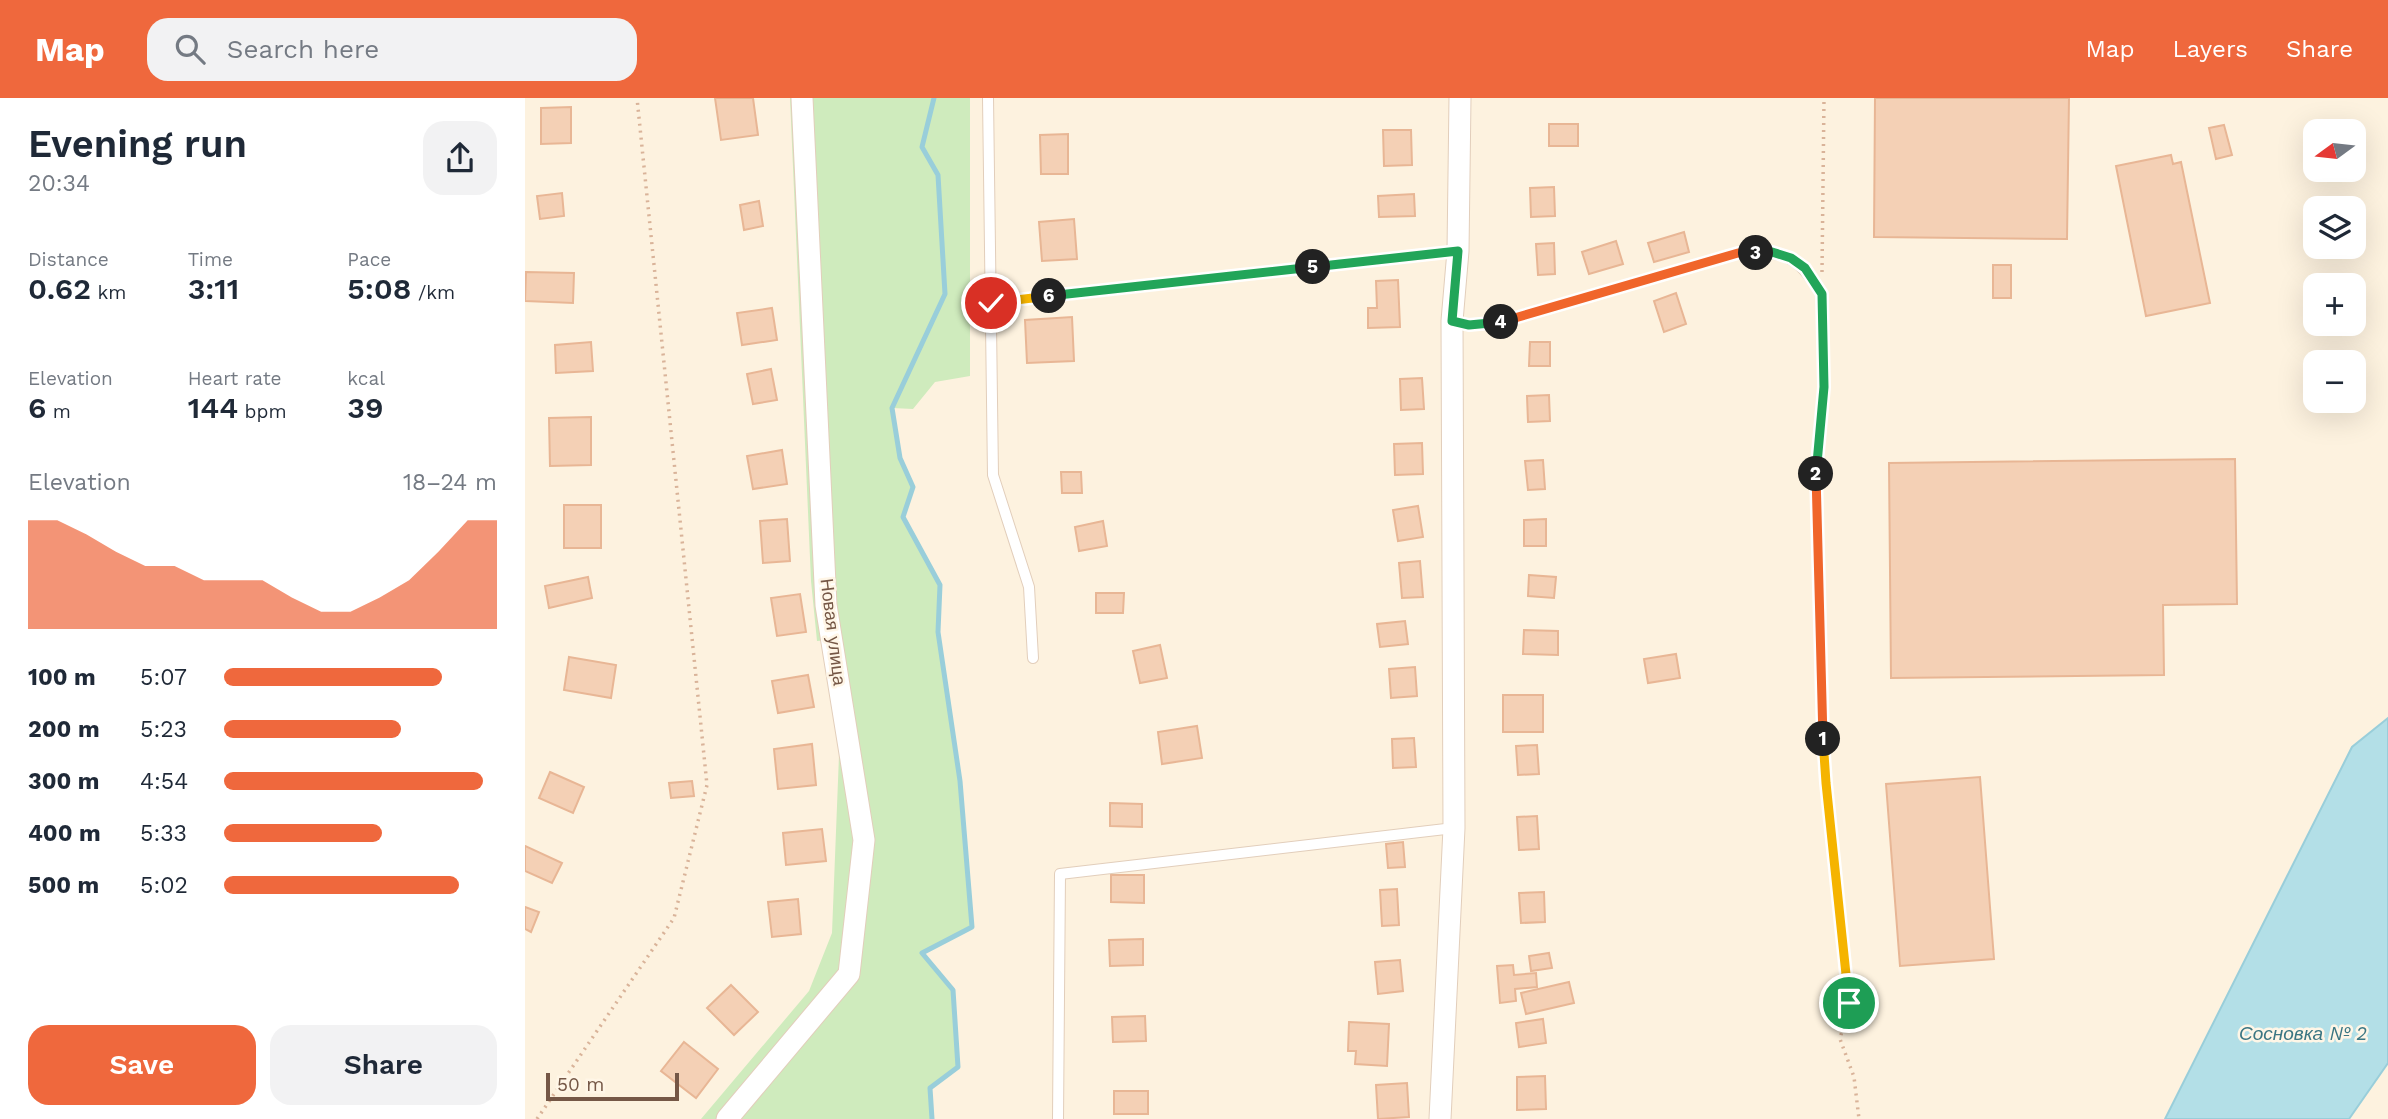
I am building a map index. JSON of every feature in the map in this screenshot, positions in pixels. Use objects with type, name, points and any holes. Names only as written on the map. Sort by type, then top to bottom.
[{"type":"street","name":"Новая улица","points":[[727,1119],[849,974],[864,840],[826,605],[801,98]]},
{"type":"street","points":[[1440,1119],[1454,828],[1452,321],[1458,251],[1460,98]]},
{"type":"lane","points":[[988,98],[993,475],[1028,587],[1033,657]]},
{"type":"lane","points":[[991,303],[1458,251]]},
{"type":"lane","points":[[1452,321],[1469,325],[1496,323],[1738,253],[1772,252],[1791,258],[1805,268],[1822,294]]},
{"type":"lane","points":[[1059,1119],[1060,874],[1454,828]]},
{"type":"path","points":[[537,1119],[674,918],[706,785],[637,98]]},
{"type":"path","points":[[1824,98],[1824,387],[1816,466],[1820,670],[1826,783],[1849,1003],[1840,1039],[1854,1077],[1859,1119]]},
{"type":"green space","points":[[790,98],[970,98],[970,376],[935,382],[913,409],[892,408],[900,458],[913,487],[903,517],[940,585],[938,632],[960,781],[972,927],[922,953],[953,990],[958,1067],[930,1088],[932,1119],[701,1119],[809,991],[832,933],[840,730],[831,640],[817,641],[811,581]]},
{"type":"water","name":"Сосновка № 2","points":[[2388,718],[2388,1063],[2349,1119],[2165,1119],[2352,747]]},
{"type":"building","points":[[715,98],[753,98],[758,135],[721,140]]},
{"type":"building","points":[[1875,98],[2069,98],[2067,239],[1874,237]]},
{"type":"building","points":[[571,107],[571,143],[541,144],[541,108]]},
{"type":"building","points":[[1549,124],[1578,124],[1578,146],[1549,146]]},
{"type":"building","points":[[2224,125],[2232,155],[2216,159],[2209,128]]},
{"type":"building","points":[[1383,130],[1411,130],[1412,165],[1384,166]]},
{"type":"building","points":[[1068,134],[1068,174],[1041,174],[1040,135]]},
{"type":"building","points":[[2171,155],[2173,164],[2181,162],[2210,303],[2146,316],[2116,166]]},
{"type":"building","points":[[1554,187],[1555,216],[1531,217],[1530,188]]},
{"type":"building","points":[[562,193],[564,216],[540,219],[537,196]]},
{"type":"building","points":[[1414,194],[1415,216],[1379,217],[1378,196]]},
{"type":"building","points":[[759,201],[763,226],[744,230],[740,205]]},
{"type":"building","points":[[1074,219],[1077,259],[1042,261],[1039,222]]},
{"type":"building","points":[[1684,232],[1689,252],[1654,262],[1648,243]]},
{"type":"building","points":[[1616,241],[1623,264],[1589,274],[1582,252]]},
{"type":"building","points":[[1554,243],[1555,274],[1538,275],[1536,244]]},
{"type":"building","points":[[1993,265],[2011,265],[2011,298],[1993,298]]},
{"type":"building","points":[[526,272],[574,273],[573,303],[525,301]]},
{"type":"building","points":[[1398,280],[1400,327],[1368,328],[1368,308],[1377,308],[1376,281]]},
{"type":"building","points":[[1676,293],[1686,324],[1664,332],[1654,301]]},
{"type":"building","points":[[772,308],[777,340],[742,345],[737,313]]},
{"type":"building","points":[[1072,317],[1074,361],[1027,363],[1025,320]]},
{"type":"building","points":[[591,342],[593,371],[556,373],[555,345]]},
{"type":"building","points":[[1530,342],[1550,342],[1550,366],[1529,366]]},
{"type":"building","points":[[771,369],[777,400],[753,404],[747,374]]},
{"type":"building","points":[[1422,378],[1424,409],[1401,410],[1400,379]]},
{"type":"building","points":[[1549,395],[1550,421],[1528,422],[1527,396]]},
{"type":"building","points":[[591,417],[591,465],[550,466],[549,418]]},
{"type":"building","points":[[1422,443],[1423,474],[1395,475],[1394,444]]},
{"type":"building","points":[[782,450],[787,484],[753,489],[747,456]]},
{"type":"building","points":[[2235,459],[2237,604],[2163,605],[2164,675],[1891,678],[1889,463]]},
{"type":"building","points":[[1543,460],[1545,489],[1528,490],[1525,461]]},
{"type":"building","points":[[1061,472],[1081,472],[1082,493],[1062,493]]},
{"type":"building","points":[[564,505],[601,505],[601,548],[564,548]]},
{"type":"building","points":[[1418,506],[1423,537],[1398,541],[1393,510]]},
{"type":"building","points":[[787,519],[790,561],[763,563],[760,521]]},
{"type":"building","points":[[1546,519],[1546,546],[1524,546],[1524,520]]},
{"type":"building","points":[[1103,521],[1107,546],[1079,551],[1075,527]]},
{"type":"building","points":[[1420,561],[1423,597],[1402,598],[1399,563]]},
{"type":"building","points":[[1529,575],[1556,577],[1554,598],[1528,596]]},
{"type":"building","points":[[588,577],[592,598],[549,608],[545,586]]},
{"type":"building","points":[[1096,593],[1124,593],[1123,613],[1096,613]]},
{"type":"building","points":[[800,594],[806,632],[777,636],[771,598]]},
{"type":"building","points":[[1405,621],[1408,644],[1380,647],[1377,624]]},
{"type":"building","points":[[1524,630],[1558,631],[1558,655],[1523,654]]},
{"type":"building","points":[[1160,645],[1167,678],[1140,683],[1133,651]]},
{"type":"building","points":[[1676,654],[1680,678],[1648,683],[1644,659]]},
{"type":"building","points":[[569,657],[616,665],[611,698],[564,690]]},
{"type":"building","points":[[1415,667],[1417,696],[1391,698],[1389,669]]},
{"type":"building","points":[[808,675],[814,707],[778,713],[772,681]]},
{"type":"building","points":[[1503,695],[1543,695],[1543,732],[1503,732]]},
{"type":"building","points":[[1197,726],[1202,758],[1162,764],[1158,732]]},
{"type":"building","points":[[1414,738],[1416,767],[1393,768],[1392,739]]},
{"type":"building","points":[[812,744],[816,785],[778,789],[774,749]]},
{"type":"building","points":[[1537,745],[1539,774],[1518,775],[1516,746]]},
{"type":"building","points":[[550,772],[584,787],[573,813],[539,798]]},
{"type":"building","points":[[1980,777],[1994,959],[1900,966],[1886,784]]},
{"type":"building","points":[[692,781],[694,796],[671,798],[669,783]]},
{"type":"building","points":[[1110,803],[1142,804],[1142,827],[1110,826]]},
{"type":"building","points":[[1537,816],[1539,849],[1519,850],[1517,817]]},
{"type":"building","points":[[822,829],[826,861],[786,865],[783,833]]},
{"type":"building","points":[[1403,842],[1405,867],[1388,868],[1386,844]]},
{"type":"building","points":[[525,846],[562,863],[552,883],[525,871]]},
{"type":"building","points":[[1111,875],[1144,875],[1144,903],[1111,902]]},
{"type":"building","points":[[1397,889],[1399,925],[1382,926],[1380,890]]},
{"type":"building","points":[[1544,892],[1545,922],[1521,923],[1519,893]]},
{"type":"building","points":[[798,899],[801,934],[772,937],[768,902]]},
{"type":"building","points":[[525,907],[539,912],[531,932],[525,929]]},
{"type":"building","points":[[1143,939],[1143,965],[1110,966],[1109,940]]},
{"type":"building","points":[[1549,953],[1552,968],[1531,971],[1529,956]]},
{"type":"building","points":[[1400,960],[1403,991],[1378,994],[1375,962]]},
{"type":"building","points":[[1513,965],[1514,975],[1536,973],[1537,987],[1515,989],[1516,1001],[1500,1003],[1497,966]]},
{"type":"building","points":[[1569,982],[1574,1003],[1526,1014],[1521,993]]},
{"type":"building","points":[[731,985],[758,1012],[734,1035],[707,1008]]},
{"type":"building","points":[[1145,1016],[1146,1041],[1113,1042],[1112,1017]]},
{"type":"building","points":[[1543,1019],[1546,1043],[1519,1047],[1516,1023]]},
{"type":"building","points":[[1349,1022],[1389,1024],[1387,1066],[1355,1064],[1356,1051],[1348,1051]]},
{"type":"building","points":[[684,1042],[718,1069],[696,1098],[661,1071]]},
{"type":"building","points":[[1545,1076],[1546,1109],[1517,1110],[1517,1077]]},
{"type":"building","points":[[1407,1083],[1409,1117],[1378,1119],[1376,1085]]},
{"type":"building","points":[[1114,1091],[1148,1091],[1148,1114],[1114,1114]]},
{"type":"waterway","points":[[932,1119],[930,1088],[958,1067],[953,990],[922,953],[972,927],[960,781],[938,632],[940,585],[903,517],[913,487],[900,458],[892,408],[945,294],[938,175],[922,147],[934,98]]},
{"type":"route","points":[[991,303],[1458,251],[1452,321],[1469,325],[1496,323],[1738,253],[1772,252],[1791,258],[1805,268],[1822,294],[1824,387],[1816,466],[1820,670],[1826,783],[1849,1003]]}]
